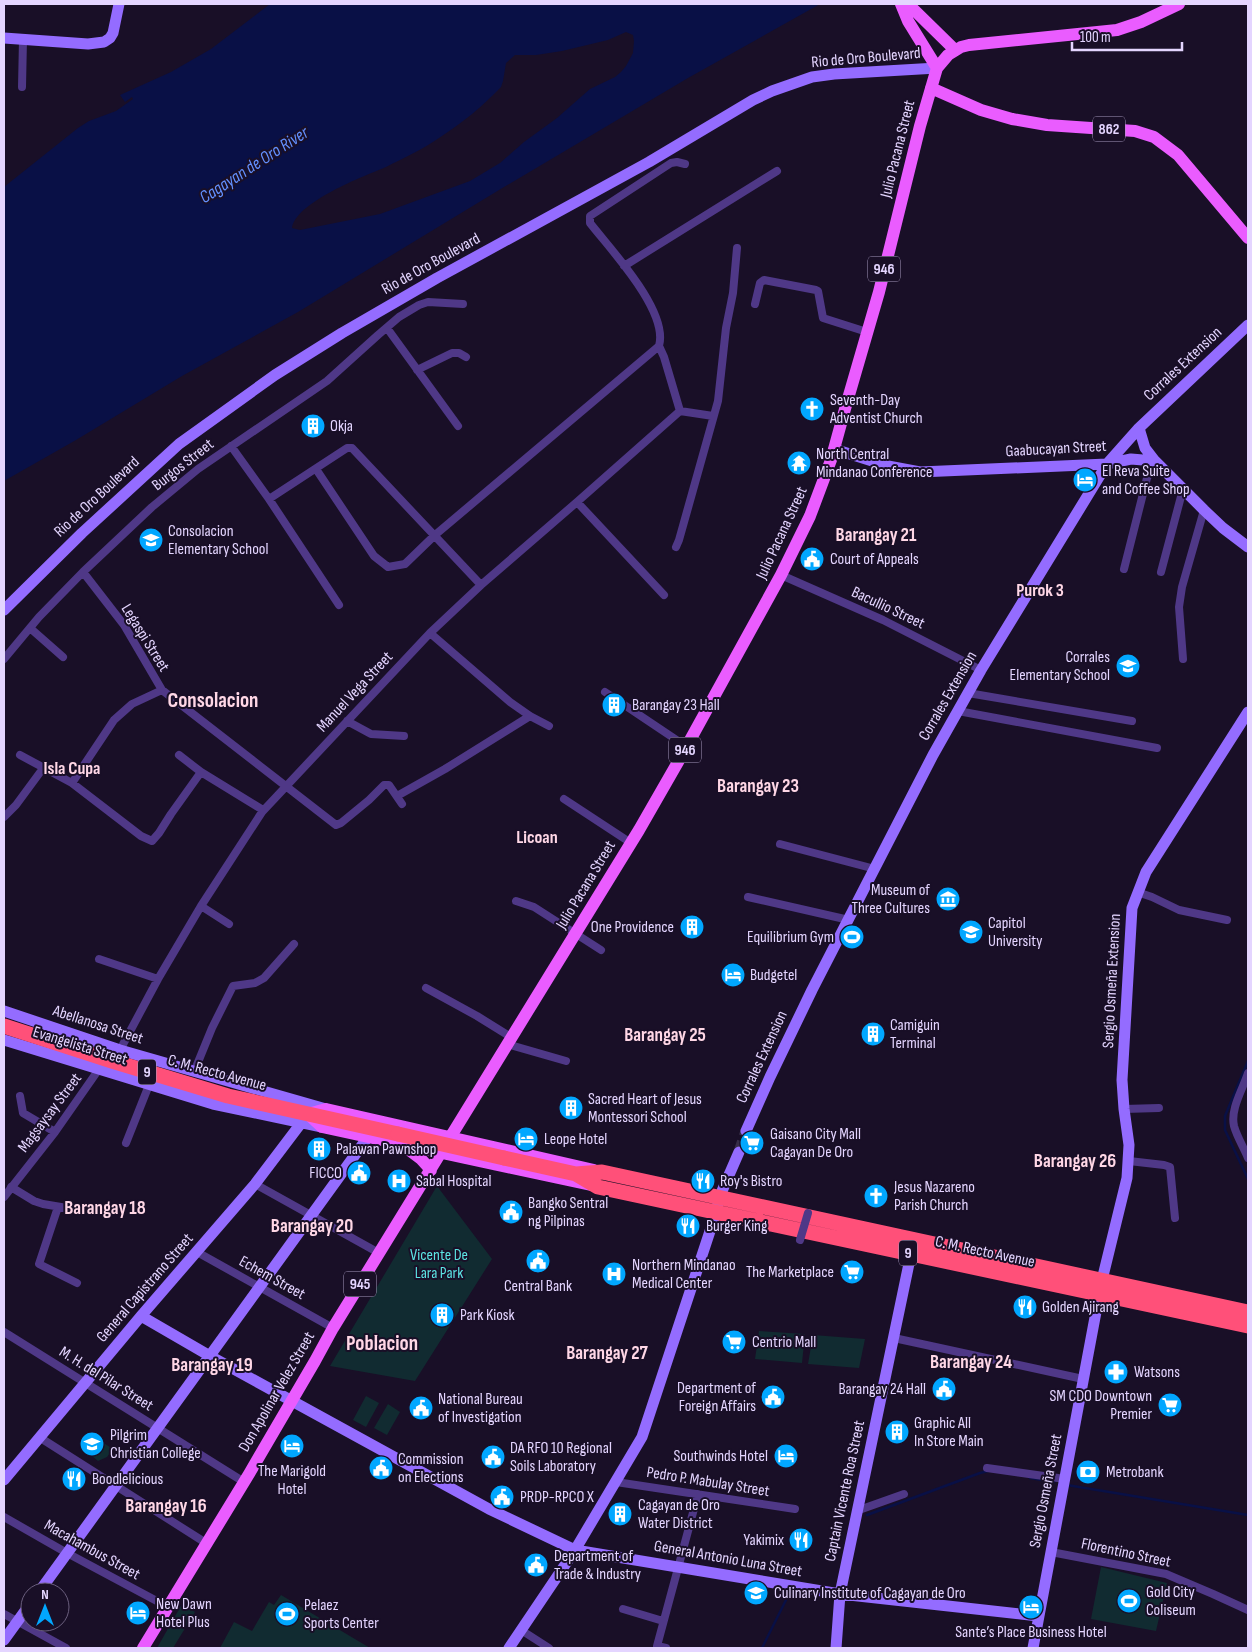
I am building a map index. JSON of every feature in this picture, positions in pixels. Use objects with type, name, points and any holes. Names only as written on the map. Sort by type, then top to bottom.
[{"type":"highway","name":"C. M. Recto Avenue","points":[[4,1026],[178,1082],[304,1119],[400,1140],[504,1158],[576,1174],[602,1172],[718,1205],[911,1254],[1248,1312]]},
{"type":"highway","name":"C. M. Recto Avenue","points":[[576,1174],[598,1187],[718,1205],[1101,1287],[1248,1326]]},
{"type":"main road","points":[[4,38],[88,44],[104,42],[113,33],[119,4]]},
{"type":"main road","points":[[901,4],[908,21],[937,68]]},
{"type":"main road","points":[[908,4],[955,50],[977,44],[1117,30],[1141,22],[1179,4]]},
{"type":"main road","name":"Julio Pacana Street","points":[[441,1153],[631,843],[687,747],[781,575],[810,516],[834,449],[937,68],[944,58],[955,50]]},
{"type":"main road","name":"Rio de Oro Boulevard","points":[[4,610],[82,533],[179,444],[275,375],[342,333],[455,268],[649,162],[753,100],[772,91],[812,77],[937,68]]},
{"type":"main road","name":"862","points":[[931,88],[981,110],[1012,119],[1047,125],[1134,131],[1154,137],[1178,155],[1248,238]]},
{"type":"main road","name":"Corrales Extension","points":[[746,1132],[775,1068],[848,920],[933,755],[981,670],[1107,464],[1139,428],[1248,325]]},
{"type":"main road","points":[[1139,428],[1145,448],[1156,461],[1223,528],[1248,546]]},
{"type":"main road","name":"Gaabucayan Street","points":[[834,449],[888,466],[920,472],[1107,464],[1131,459],[1156,461]]},
{"type":"main road","name":"Sergio Osmeña Extension","points":[[1101,1287],[1123,1199],[1129,1161],[1122,1080],[1132,908],[1146,872],[1248,712]]},
{"type":"main road","name":"Abellanosa Street","points":[[4,1011],[120,1050],[326,1109]]},
{"type":"main road","name":"Evangelista Street","points":[[4,1040],[220,1106],[304,1119]]},
{"type":"main road","name":"C. M. Recto Avenue","points":[[304,1119],[326,1109],[602,1172]]},
{"type":"main road","name":"C. M. Recto Avenue","points":[[304,1119],[322,1127],[368,1137],[400,1140],[441,1153],[598,1187]]},
{"type":"main road","name":"General Capistrano Street","points":[[4,1480],[141,1316],[255,1184],[304,1119]]},
{"type":"main road","points":[[46,1582],[368,1137]]},
{"type":"main road","points":[[400,1140],[431,1170]]},
{"type":"main road","points":[[509,1648],[575,1550],[642,1438],[718,1205],[739,1152]]},
{"type":"main road","name":"Don Apolinar Velez Street","points":[[143,1648],[244,1482],[333,1328],[441,1153]]},
{"type":"main road","name":"Captain Vicente Roa Street","points":[[836,1648],[840,1594],[911,1254]]},
{"type":"main road","name":"Sergio Osmeña Street","points":[[1032,1648],[1101,1287]]},
{"type":"main road","name":"General Antonio Luna Street","points":[[141,1316],[210,1356],[489,1509],[575,1550],[840,1594],[1038,1616]]},
{"type":"main road","points":[[4,1640],[20,1617]]},
{"type":"street","points":[[22,87],[23,39]]},
{"type":"street","points":[[686,164],[678,162],[670,164],[590,216],[590,223],[650,303],[659,324],[659,346],[680,410],[714,416]]},
{"type":"street","points":[[624,266],[777,171]]},
{"type":"street","points":[[676,547],[718,401],[726,328],[733,293],[737,248]]},
{"type":"street","points":[[755,304],[760,283],[764,280],[816,290],[818,291],[823,318],[867,332]]},
{"type":"street","name":"Burgos Street","points":[[4,659],[39,617],[83,572],[152,507],[198,468],[326,381],[399,317],[428,302],[463,304]]},
{"type":"street","points":[[387,328],[458,426]]},
{"type":"street","points":[[316,469],[374,556],[388,568],[405,564],[435,535],[659,346]]},
{"type":"street","points":[[417,370],[452,353],[458,353],[466,357]]},
{"type":"street","name":"Manuel Vega Street","points":[[120,1050],[200,906],[263,810],[284,786],[430,633],[481,585],[578,502],[680,410]]},
{"type":"street","points":[[231,446],[269,499],[339,605]]},
{"type":"street","points":[[269,499],[346,448],[352,448],[481,585]]},
{"type":"street","points":[[1124,568],[1148,478],[1156,461]]},
{"type":"street","points":[[1161,572],[1184,489]]},
{"type":"street","points":[[578,502],[664,595]]},
{"type":"street","points":[[1183,659],[1179,607],[1182,586],[1204,510]]},
{"type":"street","name":"Legaspi Street","points":[[83,572],[124,625],[162,690],[336,825],[369,800],[384,785],[389,785],[397,796]]},
{"type":"street","name":"Bacullio Street","points":[[781,575],[883,620],[981,670]]},
{"type":"street","points":[[30,628],[63,657]]},
{"type":"street","points":[[430,633],[510,702],[548,726]]},
{"type":"street","points":[[72,783],[114,720],[132,704],[162,690]]},
{"type":"street","points":[[605,692],[687,747]]},
{"type":"street","points":[[968,693],[1132,721]]},
{"type":"street","points":[[958,711],[1157,748]]},
{"type":"street","points":[[402,804],[397,796],[445,769],[530,716]]},
{"type":"street","points":[[348,721],[370,734],[404,736]]},
{"type":"street","points":[[20,755],[72,783],[141,836],[152,841],[160,833],[201,772]]},
{"type":"street","points":[[179,755],[201,772],[263,810]]},
{"type":"street","points":[[4,817],[16,805],[44,767]]},
{"type":"street","points":[[564,799],[631,843]]},
{"type":"street","points":[[780,844],[875,869]]},
{"type":"street","points":[[1137,892],[1179,910],[1227,920]]},
{"type":"street","points":[[748,897],[848,920]]},
{"type":"street","points":[[516,901],[534,908],[601,950]]},
{"type":"street","points":[[200,906],[229,924]]},
{"type":"street","points":[[194,1072],[212,1028],[233,986],[260,980],[294,944]]},
{"type":"street","points":[[99,959],[158,979]]},
{"type":"street","points":[[426,988],[477,1016],[509,1041],[566,1061]]},
{"type":"street","name":"Magsaysay Street","points":[[4,1197],[55,1132],[99,1070]]},
{"type":"street","points":[[1248,1073],[1235,1110],[1234,1119],[1235,1127],[1248,1158]]},
{"type":"street","points":[[126,1143],[149,1084]]},
{"type":"street","points":[[20,1096],[23,1113],[55,1132]]},
{"type":"street","points":[[1124,1109],[1159,1108]]},
{"type":"street","points":[[1129,1161],[1164,1164],[1170,1167],[1175,1218]]},
{"type":"street","points":[[255,1184],[379,1253]]},
{"type":"street","points":[[11,1187],[34,1201],[58,1208],[79,1210]]},
{"type":"street","points":[[800,1240],[810,1206]]},
{"type":"street","points":[[58,1208],[39,1264],[77,1283]]},
{"type":"street","name":"Echem Street","points":[[197,1252],[333,1328]]},
{"type":"street","name":"M. H. del Pilar Street","points":[[4,1332],[244,1482]]},
{"type":"street","points":[[894,1338],[1083,1379]]},
{"type":"street","points":[[39,1437],[206,1543]]},
{"type":"street","points":[[987,1468],[1064,1479]]},
{"type":"street","name":"Pedro P. Mabulay Street","points":[[616,1482],[795,1509]]},
{"type":"street","points":[[666,1648],[657,1646],[698,1494]]},
{"type":"street","points":[[858,1510],[904,1494]]},
{"type":"street","name":"Macahambus Street","points":[[4,1517],[168,1607]]},
{"type":"street","name":"Florentino Street","points":[[1051,1552],[1166,1574],[1248,1610]]},
{"type":"street","points":[[623,1609],[663,1621]]},
{"type":"street","points":[[4,1614],[66,1648]]},
{"type":"street","points":[[521,1630],[549,1648]]},
{"type":"green space","name":"Vicente De Lara Park","points":[[437,1186],[492,1259],[415,1381],[330,1366]]},
{"type":"green space","points":[[759,1331],[805,1334],[802,1363],[755,1359]]},
{"type":"green space","points":[[813,1335],[865,1339],[859,1368],[808,1364]]},
{"type":"green space","points":[[366,1396],[379,1403],[366,1427],[353,1420]]},
{"type":"green space","points":[[388,1404],[400,1412],[387,1435],[374,1428]]},
{"type":"green space","points":[[102,1442],[113,1449],[107,1457],[98,1461],[92,1456]]},
{"type":"green space","name":"Gold City Coliseum","points":[[1101,1567],[1167,1583],[1156,1631],[1091,1619]]},
{"type":"green space","name":"Pelaez Sports Center","points":[[281,1595],[370,1648],[220,1648],[234,1622],[252,1631],[269,1602],[274,1605]]},
{"type":"green space","points":[[182,1604],[195,1612],[173,1648],[157,1648]]},
{"type":"water","name":"Cagayan de Oro River","points":[[270,4],[820,4],[688,78],[298,312],[182,376],[4,481],[4,187],[78,128],[89,121],[116,111],[133,99],[132,97],[125,102],[120,95],[171,72],[211,49]],"holes":[[[626,32],[633,35],[633,53],[621,72],[590,89],[500,163],[470,181],[380,214],[300,230],[292,228],[296,218],[305,209],[332,191],[420,150],[464,121],[501,87],[506,63],[515,55],[536,55],[562,51],[608,40]]]},
{"type":"waterway","points":[[1248,1061],[1225,1116],[1225,1130],[1248,1179]]},
{"type":"waterway","points":[[867,1515],[988,1471]]},
{"type":"waterway","points":[[1030,1478],[1054,1482]]},
{"type":"waterway","points":[[1067,1485],[1248,1515]]},
{"type":"waterway","points":[[762,1648],[787,1598]]},
{"type":"tunnel","points":[[739,1152],[746,1131]]},
{"type":"place","name":"Seventh-Day Adventist Church","points":[[812,409]]},
{"type":"place","name":"Okja","points":[[313,426]]},
{"type":"place","name":"North Central Mindanao Conference","points":[[799,463]]},
{"type":"place","name":"El Reva Suite and Coffee Shop","points":[[1085,480]]},
{"type":"place","name":"Consolacion Elementary School","points":[[151,540]]},
{"type":"place","name":"Court of Appeals","points":[[812,559]]},
{"type":"place","name":"Corrales Elementary School","points":[[1128,666]]},
{"type":"place","name":"Barangay 23 Hall","points":[[614,705]]},
{"type":"place","name":"Museum of Three Cultures","points":[[948,899]]},
{"type":"place","name":"One Providence","points":[[692,927]]},
{"type":"place","name":"Capitol University","points":[[971,932]]},
{"type":"place","name":"Equilibrium Gym","points":[[852,937]]},
{"type":"place","name":"Budgetel","points":[[733,975]]},
{"type":"place","name":"Camiguin Terminal","points":[[873,1034]]},
{"type":"place","name":"Sacred Heart of Jesus Montessori School","points":[[571,1108]]},
{"type":"place","name":"Leope Hotel","points":[[526,1139]]},
{"type":"place","name":"Gaisano City Mall Cagayan De Oro","points":[[752,1143]]},
{"type":"place","name":"Palawan Pawnshop","points":[[319,1149]]},
{"type":"place","name":"FICCO","points":[[359,1173]]},
{"type":"place","name":"Sabal Hospital","points":[[399,1181]]},
{"type":"place","name":"Roy's Bistro","points":[[703,1181]]},
{"type":"place","name":"Jesus Nazareno Parish Church","points":[[876,1196]]},
{"type":"place","name":"Bangko Sentral ng Pilpinas","points":[[511,1212]]},
{"type":"place","name":"Burger King","points":[[688,1226]]},
{"type":"place","name":"Central Bank","points":[[538,1261]]},
{"type":"place","name":"The Marketplace","points":[[852,1272]]},
{"type":"place","name":"Northern Mindanao Medical Center","points":[[614,1274]]},
{"type":"place","name":"Golden Ajirang","points":[[1025,1307]]},
{"type":"place","name":"Park Kiosk","points":[[442,1315]]},
{"type":"place","name":"Centrio Mall","points":[[734,1342]]},
{"type":"place","name":"Watsons","points":[[1116,1372]]},
{"type":"place","name":"Barangay 24 Hall","points":[[944,1389]]},
{"type":"place","name":"Department of Foreign Affairs","points":[[773,1397]]},
{"type":"place","name":"SM CDO Downtown Premier","points":[[1170,1405]]},
{"type":"place","name":"National Bureau of Investigation","points":[[421,1408]]},
{"type":"place","name":"Graphic All In Store Main","points":[[897,1432]]},
{"type":"place","name":"Pilgrim Christian College","points":[[92,1444]]},
{"type":"place","name":"The Marigold Hotel","points":[[292,1446]]},
{"type":"place","name":"Southwinds Hotel","points":[[786,1456]]},
{"type":"place","name":"DA RFO 10 Regional Soils Laboratory","points":[[493,1457]]},
{"type":"place","name":"Commission on Elections","points":[[381,1468]]},
{"type":"place","name":"Metrobank","points":[[1088,1472]]},
{"type":"place","name":"Boodlelicious","points":[[74,1479]]},
{"type":"place","name":"PRDP-RPCO X","points":[[502,1497]]},
{"type":"place","name":"Cagayan de Oro Water District","points":[[620,1514]]},
{"type":"place","name":"Yakimix","points":[[801,1540]]},
{"type":"place","name":"Department of Trade & Industry","points":[[536,1565]]},
{"type":"place","name":"Culinary Institute of Cagayan de Oro","points":[[756,1593]]},
{"type":"place","name":"Gold City Coliseum","points":[[1129,1601]]},
{"type":"place","name":"Sante’s Place Business Hotel","points":[[1031,1607]]},
{"type":"place","name":"New Dawn Hotel Plus","points":[[138,1613]]},
{"type":"place","name":"Pelaez Sports Center","points":[[287,1614]]},
{"type":"district","name":"Barangay 21","points":[[876,535]]},
{"type":"district","name":"Purok 3","points":[[1040,590]]},
{"type":"district","name":"Consolacion","points":[[213,700]]},
{"type":"district","name":"Isla Cupa","points":[[72,768]]},
{"type":"district","name":"Barangay 23","points":[[758,786]]},
{"type":"district","name":"Licoan","points":[[537,837]]},
{"type":"district","name":"Barangay 25","points":[[665,1035]]},
{"type":"district","name":"Barangay 26","points":[[1075,1161]]},
{"type":"district","name":"Barangay 18","points":[[105,1208]]},
{"type":"district","name":"Barangay 20","points":[[312,1226]]},
{"type":"district","name":"Poblacion","points":[[382,1343]]},
{"type":"district","name":"Barangay 27","points":[[607,1353]]},
{"type":"district","name":"Barangay 24","points":[[971,1362]]},
{"type":"district","name":"Barangay 19","points":[[212,1365]]},
{"type":"district","name":"Barangay 16","points":[[166,1506]]}]
